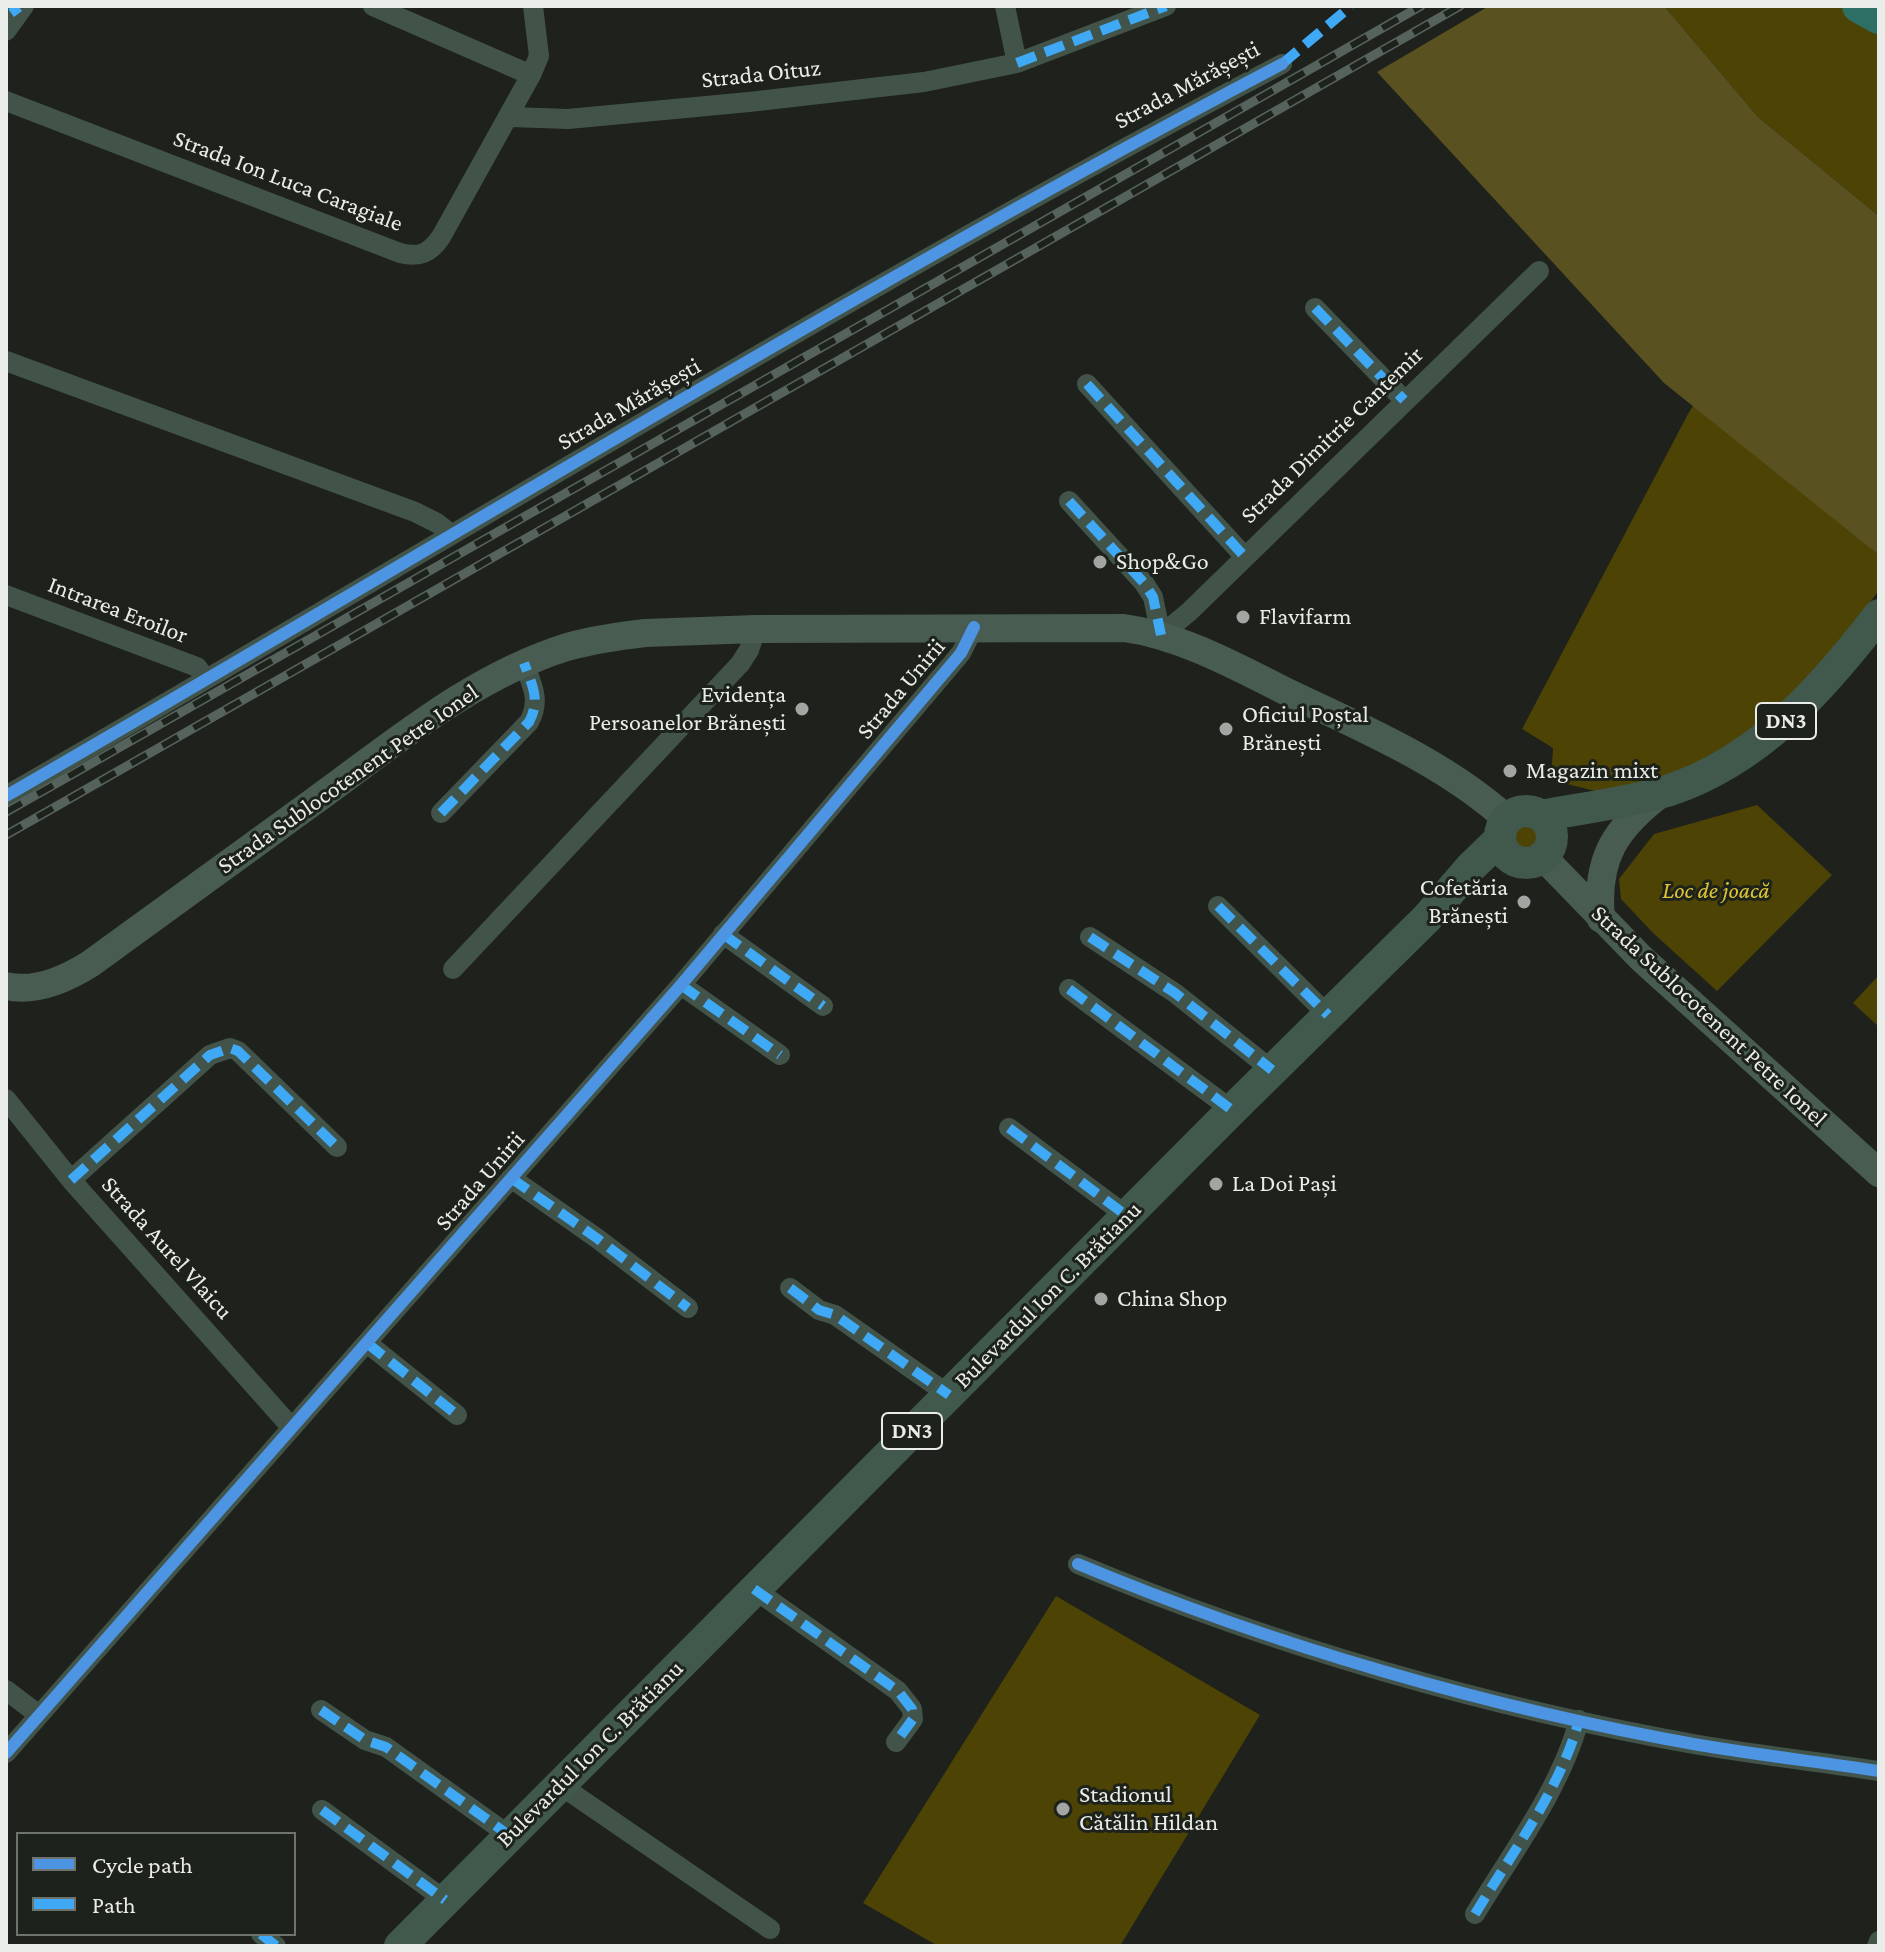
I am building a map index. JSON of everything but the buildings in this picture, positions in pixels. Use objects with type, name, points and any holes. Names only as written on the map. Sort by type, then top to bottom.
[{"type":"main road","name":"Bulevardul Ion C. Brătianu","points":[[400,1946],[1427,918],[1471,867],[1526,839],[1618,817],[1715,769],[1764,739],[1817,691],[1879,615]]},
{"type":"main road","name":"Strada Sublocotenent Petre Ionel","points":[[8,988],[45,984],[90,964],[438,712],[492,678],[569,646],[606,638],[680,631],[1124,628],[1161,635],[1250,674],[1465,784],[1526,839],[1601,919],[1879,1173]]},
{"type":"main road","points":[[1601,919],[1601,871],[1607,855],[1630,820],[1664,792]]},
{"type":"street","points":[[373,6],[531,75]]},
{"type":"street","name":"Strada Ion Luca Caragiale","points":[[6,101],[412,256],[424,255],[434,248],[531,75],[539,56],[533,6]]},
{"type":"street","points":[[1005,6],[1017,63]]},
{"type":"street","name":"Strada Oituz","points":[[510,117],[568,119],[924,82],[1017,63],[1166,6]]},
{"type":"street","name":"Strada Mărășești","points":[[6,796],[1023,203],[1282,64]]},
{"type":"street","name":"Strada Dimitrie Cantemir","points":[[1161,635],[1189,612],[1539,271]]},
{"type":"street","points":[[1315,308],[1404,400]]},
{"type":"street","points":[[6,361],[415,512],[451,534]]},
{"type":"street","points":[[1087,384],[1245,557]]},
{"type":"street","points":[[1069,501],[1144,583],[1153,597],[1161,635]]},
{"type":"street","name":"Intrarea Eroilor","points":[[6,595],[197,667],[206,679]]},
{"type":"street","name":"Strada Unirii","points":[[6,1753],[681,985],[961,653],[974,627]]},
{"type":"street","points":[[453,969],[740,664],[756,629]]},
{"type":"street","points":[[441,813],[529,722],[536,710],[534,692],[524,663]]},
{"type":"street","points":[[1218,906],[1328,1015]]},
{"type":"street","points":[[723,934],[823,1006]]},
{"type":"street","points":[[1090,937],[1175,993],[1272,1070]]},
{"type":"street","points":[[681,985],[780,1055]]},
{"type":"street","points":[[1069,989],[1232,1110]]},
{"type":"street","points":[[71,1180],[210,1055],[230,1048],[238,1051],[337,1147]]},
{"type":"street","name":"Strada Aurel Vlaicu","points":[[6,1099],[71,1180],[292,1428]]},
{"type":"street","points":[[1009,1128],[1127,1216]]},
{"type":"street","points":[[511,1178],[688,1308]]},
{"type":"street","points":[[790,1288],[819,1310],[835,1315],[949,1395]]},
{"type":"street","points":[[367,1343],[457,1415]]},
{"type":"street","points":[[1078,1564],[1213,1618],[1447,1688],[1700,1745],[1879,1771]]},
{"type":"street","points":[[754,1589],[898,1691],[912,1709],[913,1719],[896,1742]]},
{"type":"street","points":[[6,1690],[39,1715]]},
{"type":"street","points":[[321,1710],[365,1740],[386,1747],[510,1836]]},
{"type":"street","points":[[1475,1914],[1555,1782],[1572,1749],[1579,1720]]},
{"type":"street","points":[[560,1785],[770,1929]]},
{"type":"street","points":[[322,1810],[445,1900]]},
{"type":"green space","points":[[1664,6],[1879,6],[1879,216],[1758,117]]},
{"type":"green space","points":[[1827,191],[1879,231],[1879,590],[1822,668],[1768,720],[1693,767],[1611,795],[1551,780],[1553,748],[1522,729],[1688,414]]},
{"type":"green space","name":"Loc de joacă","points":[[1757,805],[1832,875],[1717,991],[1653,933],[1621,899],[1619,879],[1654,834]]},
{"type":"green space","points":[[1526,819],[1538,825],[1544,837],[1538,849],[1526,855],[1514,849],[1508,837],[1514,825]]},
{"type":"green space","points":[[1879,975],[1879,1027],[1853,1003]]},
{"type":"green space","name":"Stadionul Cătălin Hildan","points":[[1056,1596],[1260,1715],[1120,1946],[938,1946],[863,1903]]},
{"type":"shaded area","points":[[1489,6],[1664,6],[1758,117],[1879,216],[1879,555],[1664,383],[1377,72]]},
{"type":"waterway","points":[[1859,6],[1879,17]]},
{"type":"railway","points":[[6,812],[1421,6]]},
{"type":"railway","points":[[6,835],[1460,6]]},
{"type":"marked path","points":[[12,6],[18,14]]},
{"type":"marked path","points":[[1017,63],[1166,6]]},
{"type":"marked path","points":[[1282,64],[1351,6]]},
{"type":"marked path","points":[[1315,308],[1404,400]]},
{"type":"marked path","points":[[1087,384],[1245,557]]},
{"type":"marked path","points":[[1069,501],[1144,583],[1153,597],[1161,635]]},
{"type":"marked path","points":[[441,813],[529,722],[535,699],[524,663]]},
{"type":"marked path","points":[[1218,906],[1328,1015]]},
{"type":"marked path","points":[[723,934],[823,1006]]},
{"type":"marked path","points":[[1090,937],[1175,993],[1272,1070]]},
{"type":"marked path","points":[[681,985],[780,1055]]},
{"type":"marked path","points":[[1069,989],[1232,1110]]},
{"type":"marked path","points":[[71,1180],[210,1055],[230,1048],[238,1051],[337,1147]]},
{"type":"marked path","points":[[1009,1128],[1127,1216]]},
{"type":"marked path","points":[[511,1178],[688,1308]]},
{"type":"marked path","points":[[790,1288],[819,1310],[835,1315],[949,1395]]},
{"type":"marked path","points":[[367,1343],[457,1415]]},
{"type":"marked path","points":[[754,1589],[898,1691],[912,1709],[913,1719],[896,1742]]},
{"type":"marked path","points":[[321,1710],[365,1740],[386,1747],[510,1836]]},
{"type":"marked path","points":[[1475,1914],[1548,1795],[1579,1720]]},
{"type":"marked path","points":[[322,1810],[445,1900]]},
{"type":"marked path","points":[[264,1936],[276,1946]]},
{"type":"cycle path","points":[[6,796],[800,331],[959,240],[1282,64]]},
{"type":"cycle path","points":[[6,1753],[681,985],[961,653],[974,627]]},
{"type":"cycle path","points":[[1078,1564],[1228,1622],[1462,1693],[1541,1713],[1699,1745],[1879,1771]]},
{"type":"place","name":"Shop&Go","points":[[1100,562]]},
{"type":"place","name":"Flavifarm","points":[[1243,617]]},
{"type":"place","name":"Evidența Persoanelor Brănești","points":[[802,709]]},
{"type":"place","name":"Oficiul Poștal Brănești","points":[[1226,729]]},
{"type":"place","name":"Magazin mixt","points":[[1510,771]]},
{"type":"place","name":"Cofetăria Brănești","points":[[1524,902]]},
{"type":"place","name":"La Doi Pași","points":[[1216,1184]]},
{"type":"place","name":"China Shop","points":[[1101,1299]]},
{"type":"place","name":"Stadionul Cătălin Hildan","points":[[1063,1809]]}]
